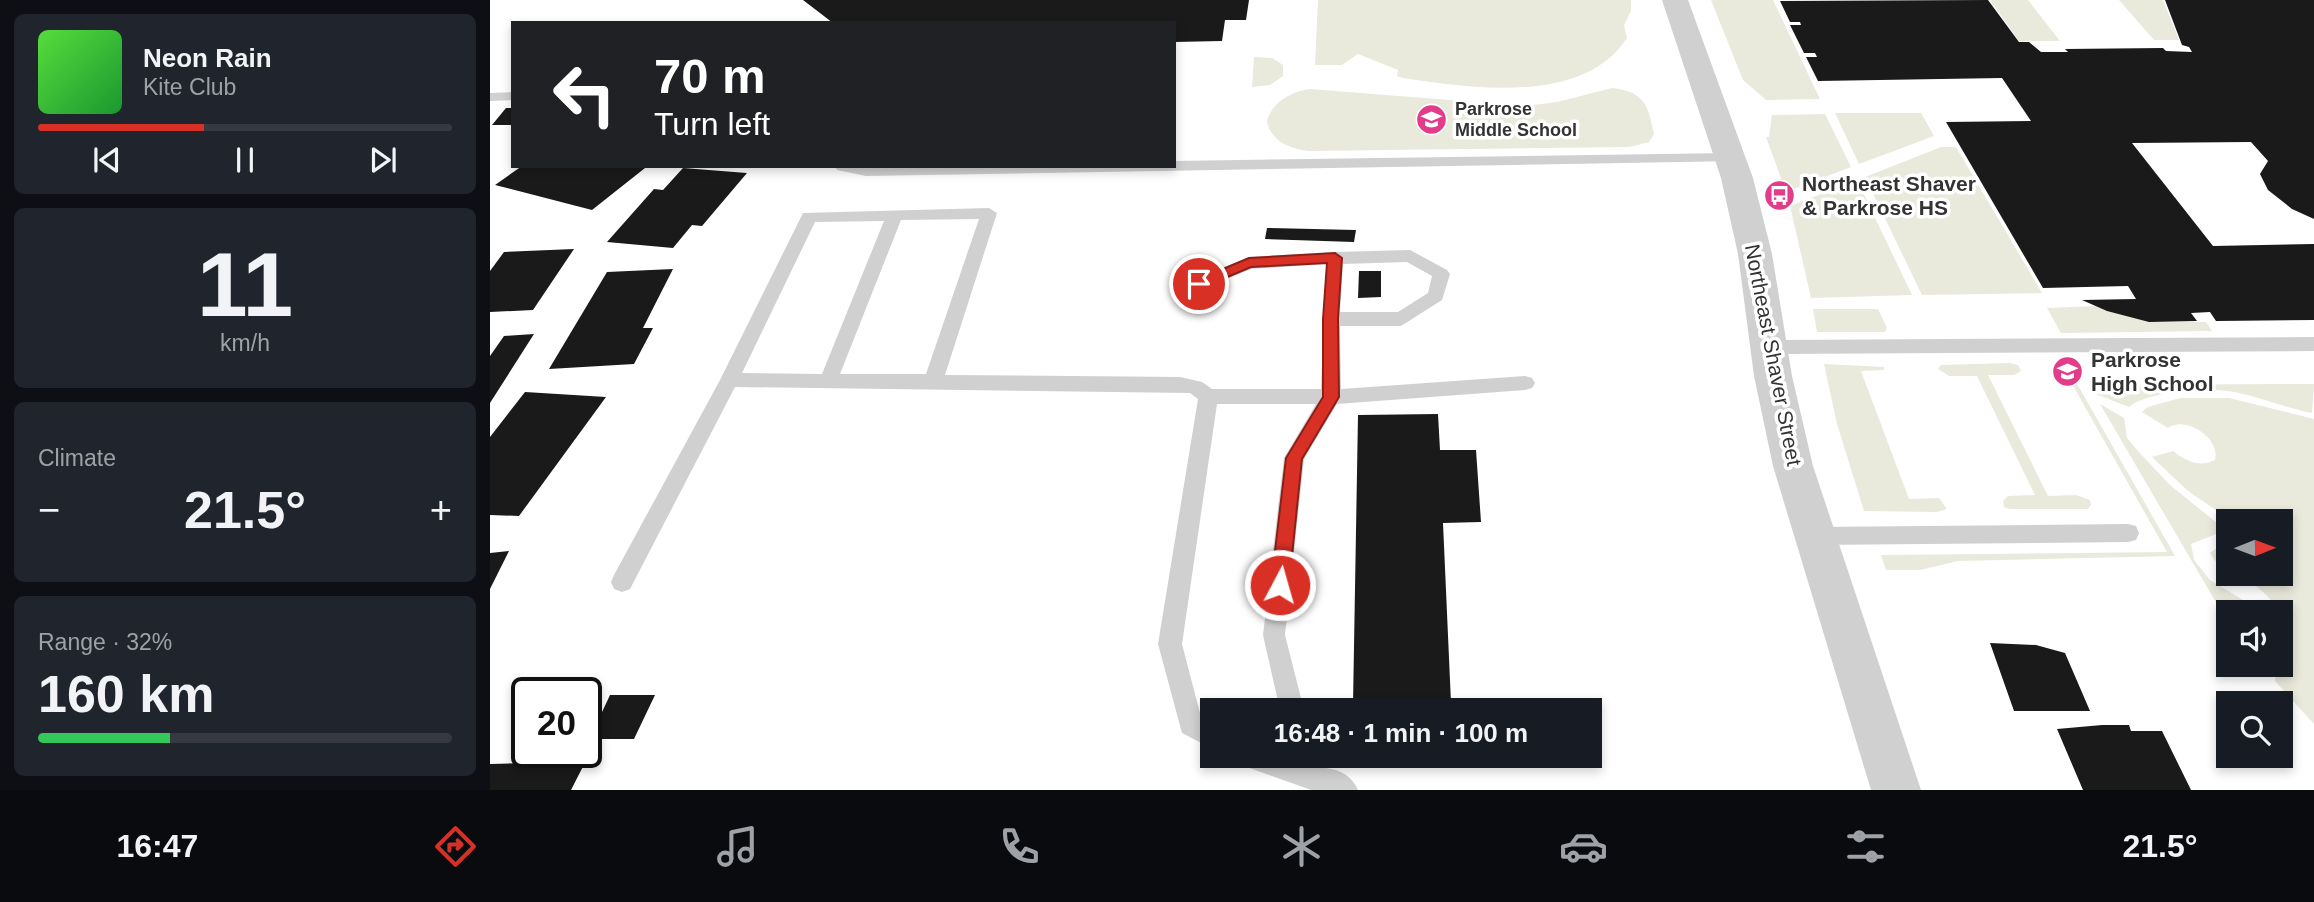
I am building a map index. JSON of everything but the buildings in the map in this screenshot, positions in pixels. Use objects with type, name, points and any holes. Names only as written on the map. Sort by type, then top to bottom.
[{"type":"street","name":"Northeast Shaver Street","points":[[1675,0],[1731,158],[1755,254],[1769,347],[1793,466],[1896,790]]},
{"type":"lane","points":[[490,97],[511,96]]},
{"type":"lane","points":[[1176,166],[1731,158]]},
{"type":"lane","points":[[852,168],[866,171],[1044,168]]},
{"type":"lane","points":[[622,582],[729,380],[808,217],[989,213],[933,382]]},
{"type":"lane","points":[[828,381],[895,215]]},
{"type":"lane","points":[[1199,284],[1249,263],[1335,258],[1410,256],[1441,274],[1436,296],[1401,319],[1331,319]]},
{"type":"lane","points":[[1289,698],[1274,635],[1294,458],[1331,397],[1331,319],[1335,258]]},
{"type":"lane","points":[[1769,347],[2314,344]]},
{"type":"lane","points":[[729,380],[1180,384],[1195,387],[1208,396],[1331,397],[1525,383]]},
{"type":"lane","points":[[1200,730],[1191,725],[1170,644],[1208,396]]},
{"type":"lane","points":[[1815,536],[2128,533]]},
{"type":"lane","points":[[1283,768],[1333,786]]},
{"type":"lane","points":[[1319,768],[1333,786]]},
{"type":"shaded area","points":[[1318,0],[1631,0],[1631,11],[1624,25],[1627,38],[1607,60],[1583,74],[1554,83],[1492,88],[1403,78],[1397,76],[1398,70],[1358,54],[1342,65],[1315,65]]},
{"type":"shaded area","points":[[1711,0],[1773,0],[1820,99],[1766,100],[1743,80]]},
{"type":"shaded area","points":[[1990,0],[2028,0],[2060,41],[2019,41]]},
{"type":"shaded area","points":[[2119,0],[2163,0],[2179,40],[2154,40]]},
{"type":"shaded area","points":[[1254,57],[1272,58],[1283,65],[1283,76],[1270,85],[1252,87]]},
{"type":"shaded area","points":[[1612,88],[1632,93],[1643,102],[1650,115],[1654,134],[1649,142],[1629,147],[1308,151],[1282,143],[1272,134],[1267,121],[1278,103],[1296,92],[1310,89],[1526,106],[1557,102]]},
{"type":"shaded area","points":[[1835,113],[1921,113],[1934,136],[1859,164]]},
{"type":"shaded area","points":[[1825,114],[1851,167],[1786,192],[1766,137],[1769,137],[1772,115]]},
{"type":"shaded area","points":[[1941,147],[1956,147],[2042,293],[1922,295],[1865,177]]},
{"type":"shaded area","points":[[1857,180],[1912,295],[1811,298],[1790,206]]},
{"type":"shaded area","points":[[2097,306],[2149,322],[2206,322],[2212,331],[2061,333],[2047,308]]},
{"type":"shaded area","points":[[1813,309],[1878,309],[1887,328],[1885,332],[1817,332]]},
{"type":"shaded area","points":[[2058,359],[2063,359],[2175,556],[1958,561],[1920,570],[1886,570],[1881,555],[2167,552]]},
{"type":"shaded area","points":[[1824,364],[1884,367],[1884,370],[1861,371],[1909,499],[1939,498],[1947,509],[1937,512],[1864,511],[1837,424]]},
{"type":"shaded area","points":[[1941,365],[2018,365],[2021,371],[2014,375],[1988,375],[2048,496],[2076,495],[2090,500],[2088,509],[2004,507],[2003,501],[2008,496],[2035,495],[1977,376],[1949,376],[1938,369]]},
{"type":"shaded area","points":[[2314,384],[2312,413],[2244,394],[2210,390],[2164,394],[2129,407],[2093,393],[2089,385]]},
{"type":"shaded area","points":[[2180,398],[2229,398],[2314,419],[2314,724],[2293,701],[2293,691],[2284,691],[2275,681],[2276,677],[2293,677],[2293,600],[2270,600],[2256,586],[2293,586],[2293,509],[2216,510],[2188,491],[2152,457],[2173,451],[2193,462],[2209,462],[2215,460],[2213,444],[2192,427],[2183,424],[2168,428],[2142,412],[2148,407]]},
{"type":"shaded area","points":[[2100,404],[2124,418],[2127,438],[2138,451],[2170,485],[2216,522],[2216,534],[2191,544],[2194,560],[2216,586],[2243,600],[2216,600],[2216,602]]},
{"type":"shaded area","points":[[2216,549],[2216,562],[2210,553]]},
{"type":"place","name":"Parkrose Middle School","points":[[1432,119]]},
{"type":"place","name":"Northeast Shaver & Parkrose HS","points":[[1779,196]]},
{"type":"place","name":"Parkrose High School","points":[[2068,372]]},
{"type":"route","points":[[1199,284],[1249,263],[1335,258],[1331,319],[1331,397],[1294,458],[1280,585]]}]
